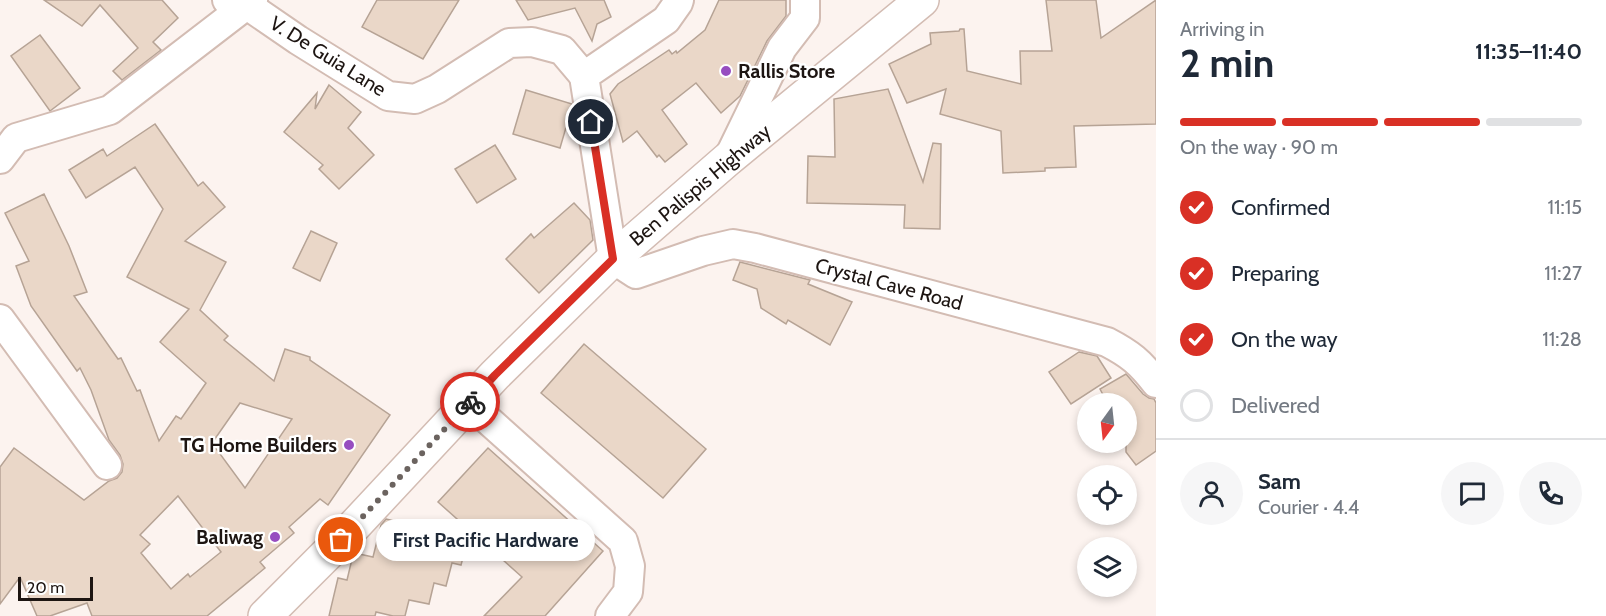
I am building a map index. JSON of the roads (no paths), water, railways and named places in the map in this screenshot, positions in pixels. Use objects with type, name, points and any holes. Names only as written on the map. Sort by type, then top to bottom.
[{"type":"main road","name":"Ben Palispis Highway","points":[[265,616],[341,540],[495,375],[613,259],[728,159],[922,0]]},
{"type":"street","points":[[613,259],[584,76],[666,20],[679,0]]},
{"type":"street","points":[[728,159],[782,48],[805,18],[805,0]]},
{"type":"street","points":[[0,159],[16,138],[110,110],[242,2]]},
{"type":"street","name":"V. De Guia Lane","points":[[242,2],[388,96],[415,99],[437,89],[509,43],[532,42],[562,50],[584,76]]},
{"type":"street","name":"Crystal Cave Road","points":[[613,259],[636,274],[703,251],[733,244],[755,248],[1107,342],[1125,351],[1143,365],[1156,383]]},
{"type":"street","points":[[0,319],[106,465]]},
{"type":"street","points":[[469,403],[622,542],[630,566],[628,592],[610,616]]},
{"type":"place","name":"Rallis Store","points":[[726,71]]},
{"type":"place","name":"TG Home Builders","points":[[349,445]]},
{"type":"place","name":"Baliwag","points":[[275,537]]},
{"type":"place","name":"First Pacific Hardware","points":[[341,540]]}]
